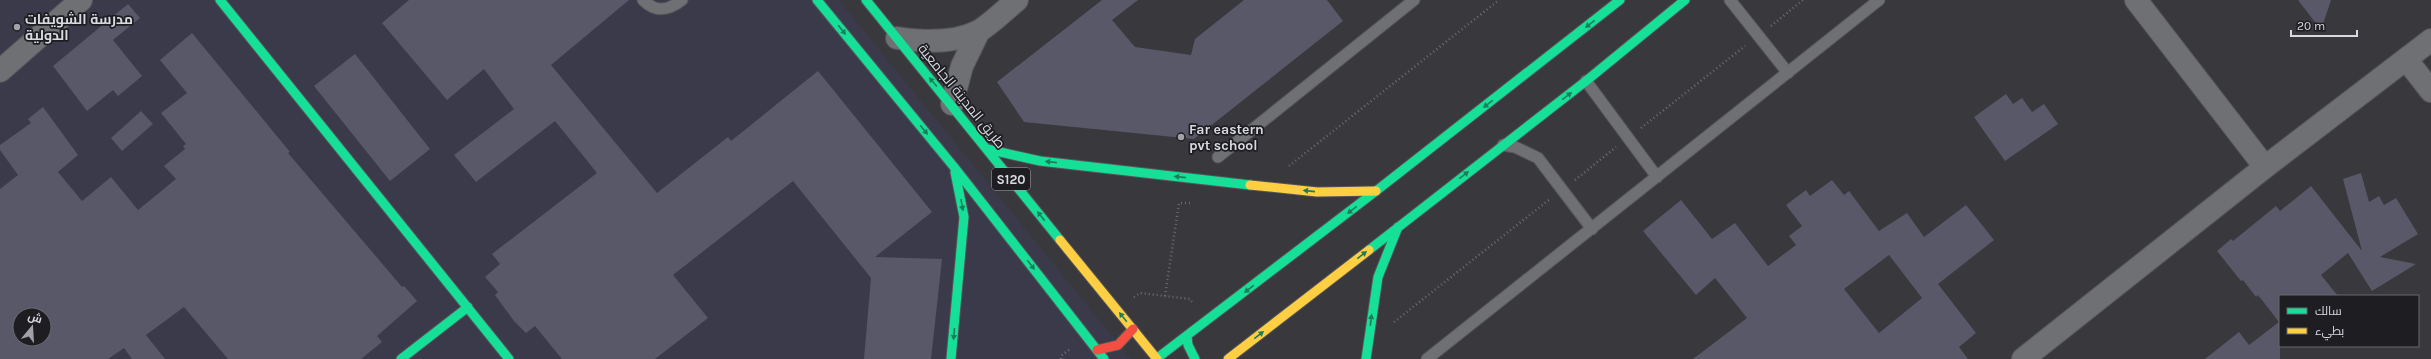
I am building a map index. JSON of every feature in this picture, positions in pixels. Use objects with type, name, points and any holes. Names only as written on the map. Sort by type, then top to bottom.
[{"type":"main road","points":[[220,0],[509,359]]},
{"type":"main road","name":"S120","points":[[817,0],[954,167],[1104,359]]},
{"type":"main road","name":"طريق المدينة الجامعية","points":[[866,0],[952,104],[1157,359]]},
{"type":"main road","points":[[1157,359],[1376,191],[1620,0]]},
{"type":"main road","points":[[1228,359],[1586,81],[1685,0]]},
{"type":"main road","points":[[987,149],[1040,161],[1263,186],[1335,193],[1376,191]]},
{"type":"main road","points":[[951,359],[964,217],[954,167]]},
{"type":"main road","points":[[1367,352],[1378,277],[1383,259],[1398,227]]},
{"type":"main road","points":[[401,359],[468,307]]},
{"type":"main road","points":[[1097,350],[1106,350],[1121,344],[1133,329]]},
{"type":"main road","points":[[1187,336],[1188,345],[1195,359]]},
{"type":"street","points":[[0,71],[81,0]]},
{"type":"street","points":[[952,104],[962,66],[979,31],[1017,0]]},
{"type":"street","points":[[2136,0],[2265,167]]},
{"type":"street","points":[[897,38],[938,41],[979,31]]},
{"type":"street","points":[[2023,359],[2265,167],[2431,40]]},
{"type":"street","points":[[2406,59],[2431,91]]},
{"type":"lane","points":[[643,0],[650,7],[660,10],[669,9],[682,0]]},
{"type":"lane","points":[[1218,156],[1414,0]]},
{"type":"lane","points":[[1730,0],[1788,73]]},
{"type":"lane","points":[[1427,359],[1657,178],[1879,0]]},
{"type":"lane","points":[[1586,81],[1657,178]]},
{"type":"lane","points":[[1502,145],[1514,147],[1538,158],[1592,229]]},
{"type":"lane","points":[[1367,352],[1378,359]]},
{"type":"path","points":[[1263,186],[1499,0]]},
{"type":"path","points":[[1367,352],[1563,189],[1803,0]]},
{"type":"path","points":[[1165,296],[1179,203],[1190,203],[1192,178]]},
{"type":"shaded area","points":[[0,0],[839,0],[1131,359],[0,359]]},
{"type":"building","points":[[409,0],[629,0],[551,65],[657,193],[728,137],[731,141],[818,71],[932,212],[875,257],[942,259],[931,359],[864,359],[871,278],[793,181],[673,275],[708,318],[655,359],[562,359],[535,326],[526,333],[514,321],[495,295],[498,292],[485,277],[500,264],[492,254],[597,173],[555,121],[476,182],[454,155],[514,109],[484,69],[447,100],[382,23]]},
{"type":"building","points":[[1102,0],[1138,0],[1112,20],[1135,47],[1191,55],[1195,39],[1244,0],[1327,0],[1343,21],[1194,139],[1024,122],[997,82]]},
{"type":"building","points":[[2298,0],[2331,0],[2321,30]]},
{"type":"building","points":[[128,4],[140,18],[113,40],[142,76],[118,96],[113,90],[87,111],[53,66]]},
{"type":"building","points":[[192,33],[290,152],[288,153],[402,287],[404,286],[417,301],[377,336],[382,342],[361,359],[228,359],[184,307],[146,335],[165,359],[132,359],[124,348],[108,359],[0,359],[0,189],[18,175],[0,150],[0,145],[31,123],[28,119],[43,107],[78,155],[58,172],[82,201],[111,177],[138,210],[176,179],[164,166],[185,149],[183,146],[186,144],[161,113],[187,93],[160,60]]},
{"type":"building","points":[[355,54],[430,149],[390,181],[314,86]]},
{"type":"building","points":[[2006,94],[2013,104],[2022,98],[2032,112],[2044,104],[2058,124],[2005,161],[1974,117]]},
{"type":"building","points":[[141,111],[153,124],[122,151],[111,138]]},
{"type":"building","points":[[2361,173],[2369,202],[2379,196],[2384,205],[2396,198],[2418,234],[2380,257],[2416,264],[2372,291],[2348,253],[2321,275],[2337,295],[2279,295],[2279,322],[2258,295],[2256,297],[2243,280],[2241,281],[2217,251],[2231,239],[2233,241],[2276,206],[2280,211],[2311,186],[2362,251],[2343,179]]},
{"type":"building","points":[[1832,180],[1844,195],[1849,191],[1879,231],[1907,213],[1924,237],[1966,205],[1994,240],[1938,284],[1976,333],[1959,347],[1968,359],[1693,359],[1747,318],[1715,278],[1696,295],[1643,231],[1681,200],[1712,239],[1735,223],[1768,266],[1796,245],[1789,236],[1802,226],[1786,205],[1806,190],[1810,196]],"holes":[[[1889,255],[1922,298],[1879,333],[1844,289]]]},
{"type":"building","points":[[2279,322],[2280,359],[2205,359],[2239,332],[2249,345]]},
{"type":"traffic: fast","points":[[220,0],[509,359]]},
{"type":"traffic: fast","points":[[817,0],[954,167],[1104,359]]},
{"type":"traffic: fast","points":[[866,0],[1060,240]]},
{"type":"traffic: fast","points":[[1156,359],[1376,191],[1620,0]]},
{"type":"traffic: fast","points":[[1369,250],[1586,81],[1685,0]]},
{"type":"traffic: fast","points":[[987,149],[1040,161],[1250,185]]},
{"type":"traffic: fast","points":[[951,359],[964,217],[955,172]]},
{"type":"traffic: fast","points":[[1366,359],[1378,277],[1398,227]]},
{"type":"traffic: fast","points":[[401,359],[468,307]]},
{"type":"traffic: fast","points":[[1187,336],[1188,345],[1195,359]]},
{"type":"traffic: slow","points":[[1250,185],[1317,192],[1376,191]]},
{"type":"traffic: slow","points":[[1060,240],[1157,359]]},
{"type":"traffic: slow","points":[[1228,359],[1369,250]]},
{"type":"traffic: jam","points":[[1097,350],[1118,345],[1133,329]]},
{"type":"place","name":"مدرسة الشويفات الدولية","points":[[17,27]]},
{"type":"place","name":"Far eastern pvt school","points":[[1181,137]]}]
